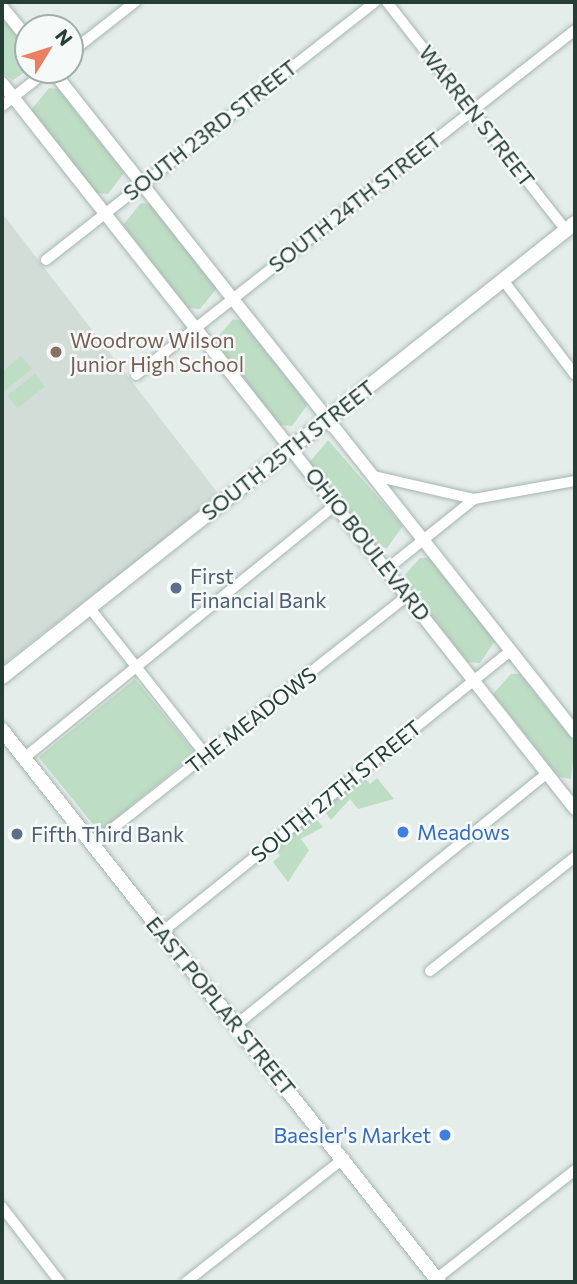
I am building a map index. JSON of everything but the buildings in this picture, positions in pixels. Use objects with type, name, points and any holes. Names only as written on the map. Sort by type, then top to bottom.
[{"type":"main road","name":"SOUTH 25TH STREET","points":[[2,677],[571,227]]},
{"type":"main road","name":"EAST POPLAR STREET","points":[[2,730],[344,1158],[438,1280]]},
{"type":"street","points":[[84,42],[135,2]]},
{"type":"street","name":"SOUTH 23RD STREET","points":[[46,260],[142,182],[375,2]]},
{"type":"street","name":"WARREN STREET","points":[[387,2],[472,110],[571,227]]},
{"type":"street","points":[[2,7],[14,22]]},
{"type":"street","name":"SOUTH 24TH STREET","points":[[136,375],[575,30]]},
{"type":"street","name":"OHIO BOULEVARD","points":[[2,83],[476,679],[547,773],[573,801]]},
{"type":"street","points":[[2,106],[31,84]]},
{"type":"street","points":[[62,84],[234,298],[575,732]]},
{"type":"street","points":[[503,280],[575,375]]},
{"type":"street","points":[[374,476],[474,499],[575,481]]},
{"type":"street","points":[[387,569],[474,499]]},
{"type":"street","points":[[24,758],[336,504]]},
{"type":"street","name":"THE MEADOWS","points":[[93,844],[408,595]]},
{"type":"street","points":[[89,607],[206,755]]},
{"type":"street","name":"SOUTH 27TH STREET","points":[[162,932],[511,650]]},
{"type":"street","points":[[236,1025],[547,773]]},
{"type":"street","points":[[430,971],[575,857]]},
{"type":"street","points":[[186,1282],[344,1158]]},
{"type":"street","points":[[438,1280],[575,1170]]},
{"type":"street","points":[[2,1207],[60,1282]]},
{"type":"shaded area","name":"Woodrow Wilson Junior High School","points":[[2,213],[220,496],[2,665]]},
{"type":"green space","points":[[2,18],[14,33],[14,79],[2,73]]},
{"type":"green space","points":[[49,88],[58,89],[124,173],[108,194],[96,193],[31,110]]},
{"type":"green space","points":[[141,203],[150,204],[217,288],[200,309],[188,308],[123,225]]},
{"type":"green space","points":[[233,319],[241,321],[308,404],[292,426],[280,425],[214,341]]},
{"type":"green space","points":[[21,356],[32,369],[4,391],[2,372]]},
{"type":"green space","points":[[35,374],[45,387],[17,408],[7,396]]},
{"type":"green space","points":[[328,440],[403,526],[387,548],[375,546],[309,463]]},
{"type":"green space","points":[[420,558],[429,558],[495,641],[480,663],[468,662],[402,578]]},
{"type":"green space","points":[[511,674],[520,674],[575,743],[571,779],[559,777],[493,694]]},
{"type":"green space","points":[[135,679],[195,754],[99,832],[39,757]]},
{"type":"green space","points":[[363,776],[370,784],[377,778],[394,799],[358,809],[350,799],[331,820],[322,808]]},
{"type":"green space","points":[[314,816],[323,827],[301,839],[309,850],[288,882],[273,862],[280,856],[274,848]]},
{"type":"place","name":"Woodrow Wilson Junior High School","points":[[56,352]]},
{"type":"place","name":"First Financial Bank","points":[[176,588]]},
{"type":"place","name":"Meadows","points":[[403,832]]},
{"type":"place","name":"Fifth Third Bank","points":[[17,834]]},
{"type":"place","name":"Baesler's Market","points":[[445,1135]]}]
